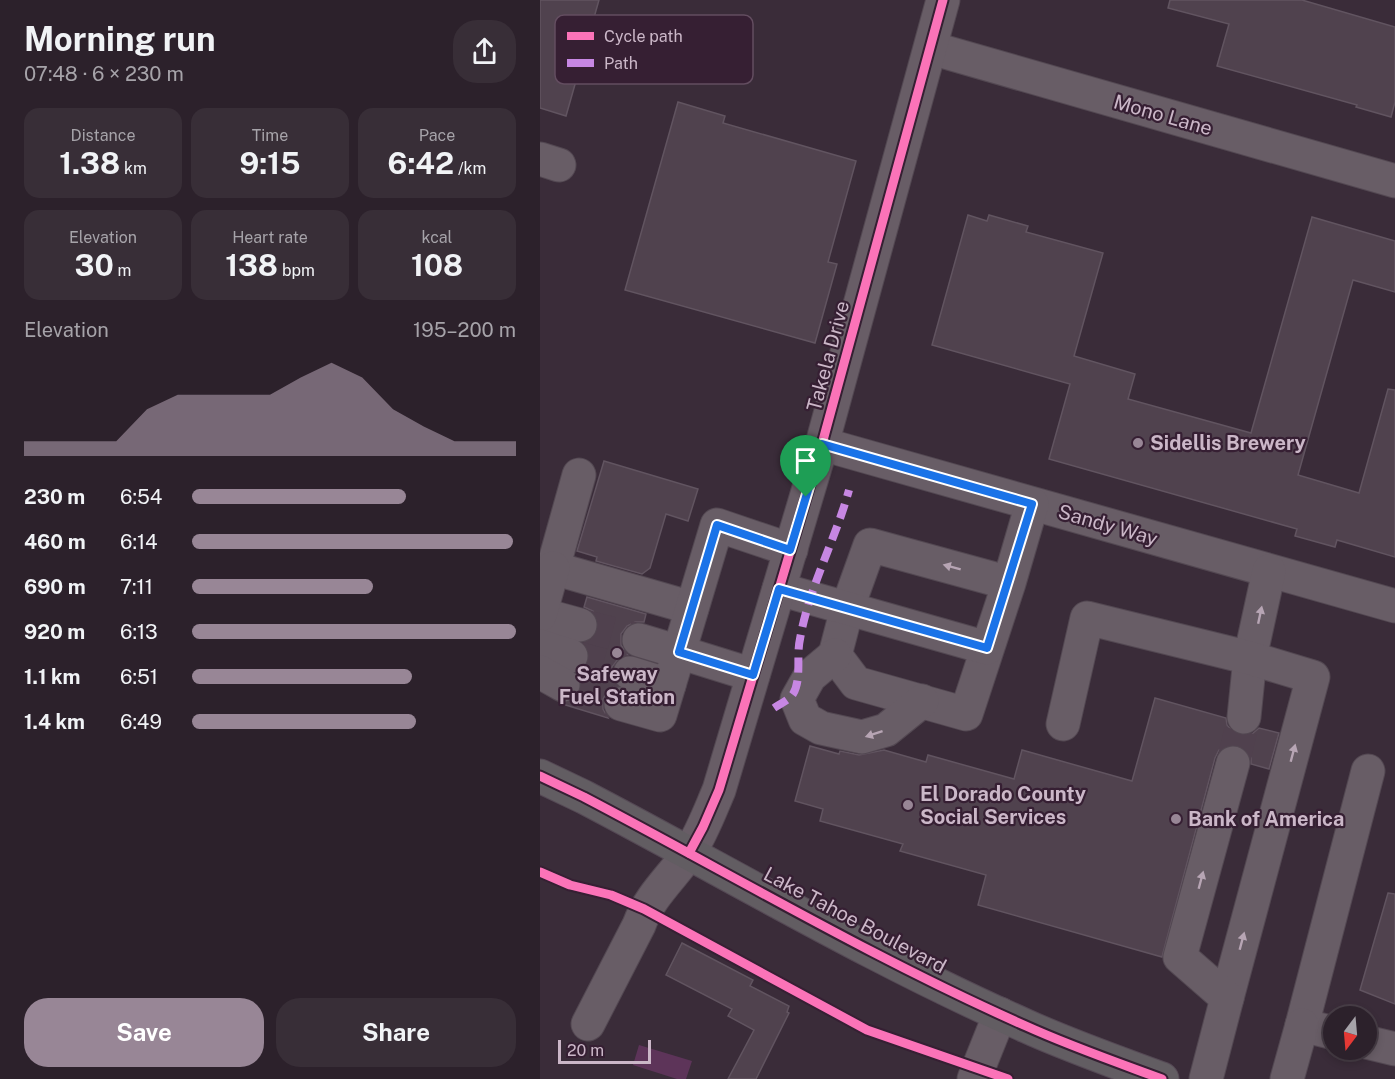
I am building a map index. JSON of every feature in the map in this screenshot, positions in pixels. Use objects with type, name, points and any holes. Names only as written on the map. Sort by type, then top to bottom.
[{"type":"highway","name":"Lake Tahoe Boulevard","points":[[540,776],[894,962],[1000,1014],[1162,1079]]},
{"type":"street","name":"Takela Drive","points":[[588,1024],[639,925],[644,909],[688,853],[703,827],[719,790],[822,444],[944,0]]},
{"type":"street","name":"Mono Lane","points":[[931,48],[1395,181]]},
{"type":"street","name":"Sandy Way","points":[[822,444],[1395,606]]},
{"type":"street","points":[[579,475],[540,615],[580,625]]},
{"type":"street","points":[[835,655],[856,683],[966,714],[1032,504]]},
{"type":"street","points":[[621,704],[660,715],[717,525],[790,550]]},
{"type":"street","points":[[922,701],[886,730],[862,737],[821,728],[805,719],[797,699],[810,676],[835,655],[847,609],[870,545],[1009,583]]},
{"type":"street","points":[[553,568],[692,608]]},
{"type":"street","points":[[1244,717],[1250,658],[1269,571]]},
{"type":"street","points":[[779,589],[987,648]]},
{"type":"street","points":[[1063,724],[1087,618],[1250,658],[1313,678],[1206,1079]]},
{"type":"street","points":[[639,640],[753,675]]},
{"type":"street","points":[[540,646],[558,671]]},
{"type":"street","points":[[630,673],[669,685]]},
{"type":"street","points":[[1227,998],[1180,957],[1233,763]]},
{"type":"street","points":[[1287,1079],[1368,771]]},
{"type":"street","points":[[974,1079],[1000,1014]]},
{"type":"street","points":[[1302,1025],[1323,1030]]},
{"type":"street","points":[[1377,1045],[1395,1049]]},
{"type":"shaded area","points":[[639,1045],[692,1061],[686,1079],[677,1079],[633,1065]]},
{"type":"building","points":[[540,0],[599,0],[595,15],[555,15],[555,84],[575,84],[566,116],[540,108]]},
{"type":"building","points":[[1170,0],[1302,0],[1395,27],[1395,102],[1391,117],[1356,107],[1357,105],[1217,66],[1229,24],[1168,8]]},
{"type":"building","points":[[678,102],[725,116],[723,123],[856,161],[828,262],[837,264],[815,343],[625,290]]},
{"type":"building","points":[[968,215],[987,221],[989,215],[1028,226],[1026,232],[1103,253],[1074,356],[1135,374],[1128,399],[1251,433],[1312,217],[1395,241],[1395,292],[1353,280],[1298,475],[1359,493],[1388,389],[1395,390],[1395,557],[1337,540],[1335,547],[1295,536],[1297,529],[1049,459],[1070,384],[932,345]]},
{"type":"building","points":[[604,461],[698,489],[688,521],[666,514],[650,568],[642,574],[596,561],[597,557],[577,551]]},
{"type":"building","points":[[587,597],[646,614],[644,622],[635,622],[627,626],[621,634],[621,645],[628,655],[618,659],[612,667],[612,677],[616,686],[608,691],[603,699],[603,709],[608,718],[559,703],[572,701],[580,694],[582,684],[577,673],[584,669],[589,661],[589,652],[585,643],[593,639],[598,631],[598,620],[593,611],[584,607]]},
{"type":"building","points":[[1155,698],[1226,718],[1227,725],[1233,732],[1242,736],[1252,734],[1259,728],[1279,733],[1269,769],[1251,764],[1247,750],[1237,745],[1228,745],[1219,750],[1162,957],[978,905],[986,875],[900,851],[903,844],[820,821],[823,809],[795,801],[810,746],[839,754],[840,751],[859,755],[884,750],[926,762],[928,755],[1014,779],[1022,750],[1132,781]]},
{"type":"building","points":[[1388,893],[1395,894],[1395,1004],[1360,990]]},
{"type":"building","points":[[682,943],[753,980],[750,986],[789,1006],[787,1012],[789,1013],[756,1079],[728,1079],[754,1030],[728,1016],[732,1009],[666,975]]},
{"type":"tunnel","points":[[580,625],[639,640]]},
{"type":"tunnel","points":[[571,656],[630,673]]},
{"type":"tunnel","points":[[563,685],[621,704]]},
{"type":"tunnel","points":[[1233,763],[1244,717]]},
{"type":"marked path","points":[[774,708],[789,698],[796,688],[799,646],[809,601],[849,490]]},
{"type":"cycle path","points":[[689,853],[719,790],[779,589],[822,444],[943,0]]},
{"type":"cycle path","points":[[540,776],[584,797],[913,973],[1026,1026],[1162,1079]]},
{"type":"cycle path","points":[[540,872],[570,885],[611,895],[644,909],[867,1030],[1008,1079]]},
{"type":"place","name":"Sidellis Brewery","points":[[1138,443]]},
{"type":"place","name":"Safeway Fuel Station","points":[[617,653]]},
{"type":"place","name":"El Dorado County Social Services","points":[[908,805]]},
{"type":"place","name":"Bank of America","points":[[1176,819]]},
{"type":"route","points":[[822,444],[1032,504],[987,648],[779,589],[753,675],[679,652],[717,525],[790,550],[806,497],[822,444]]}]
